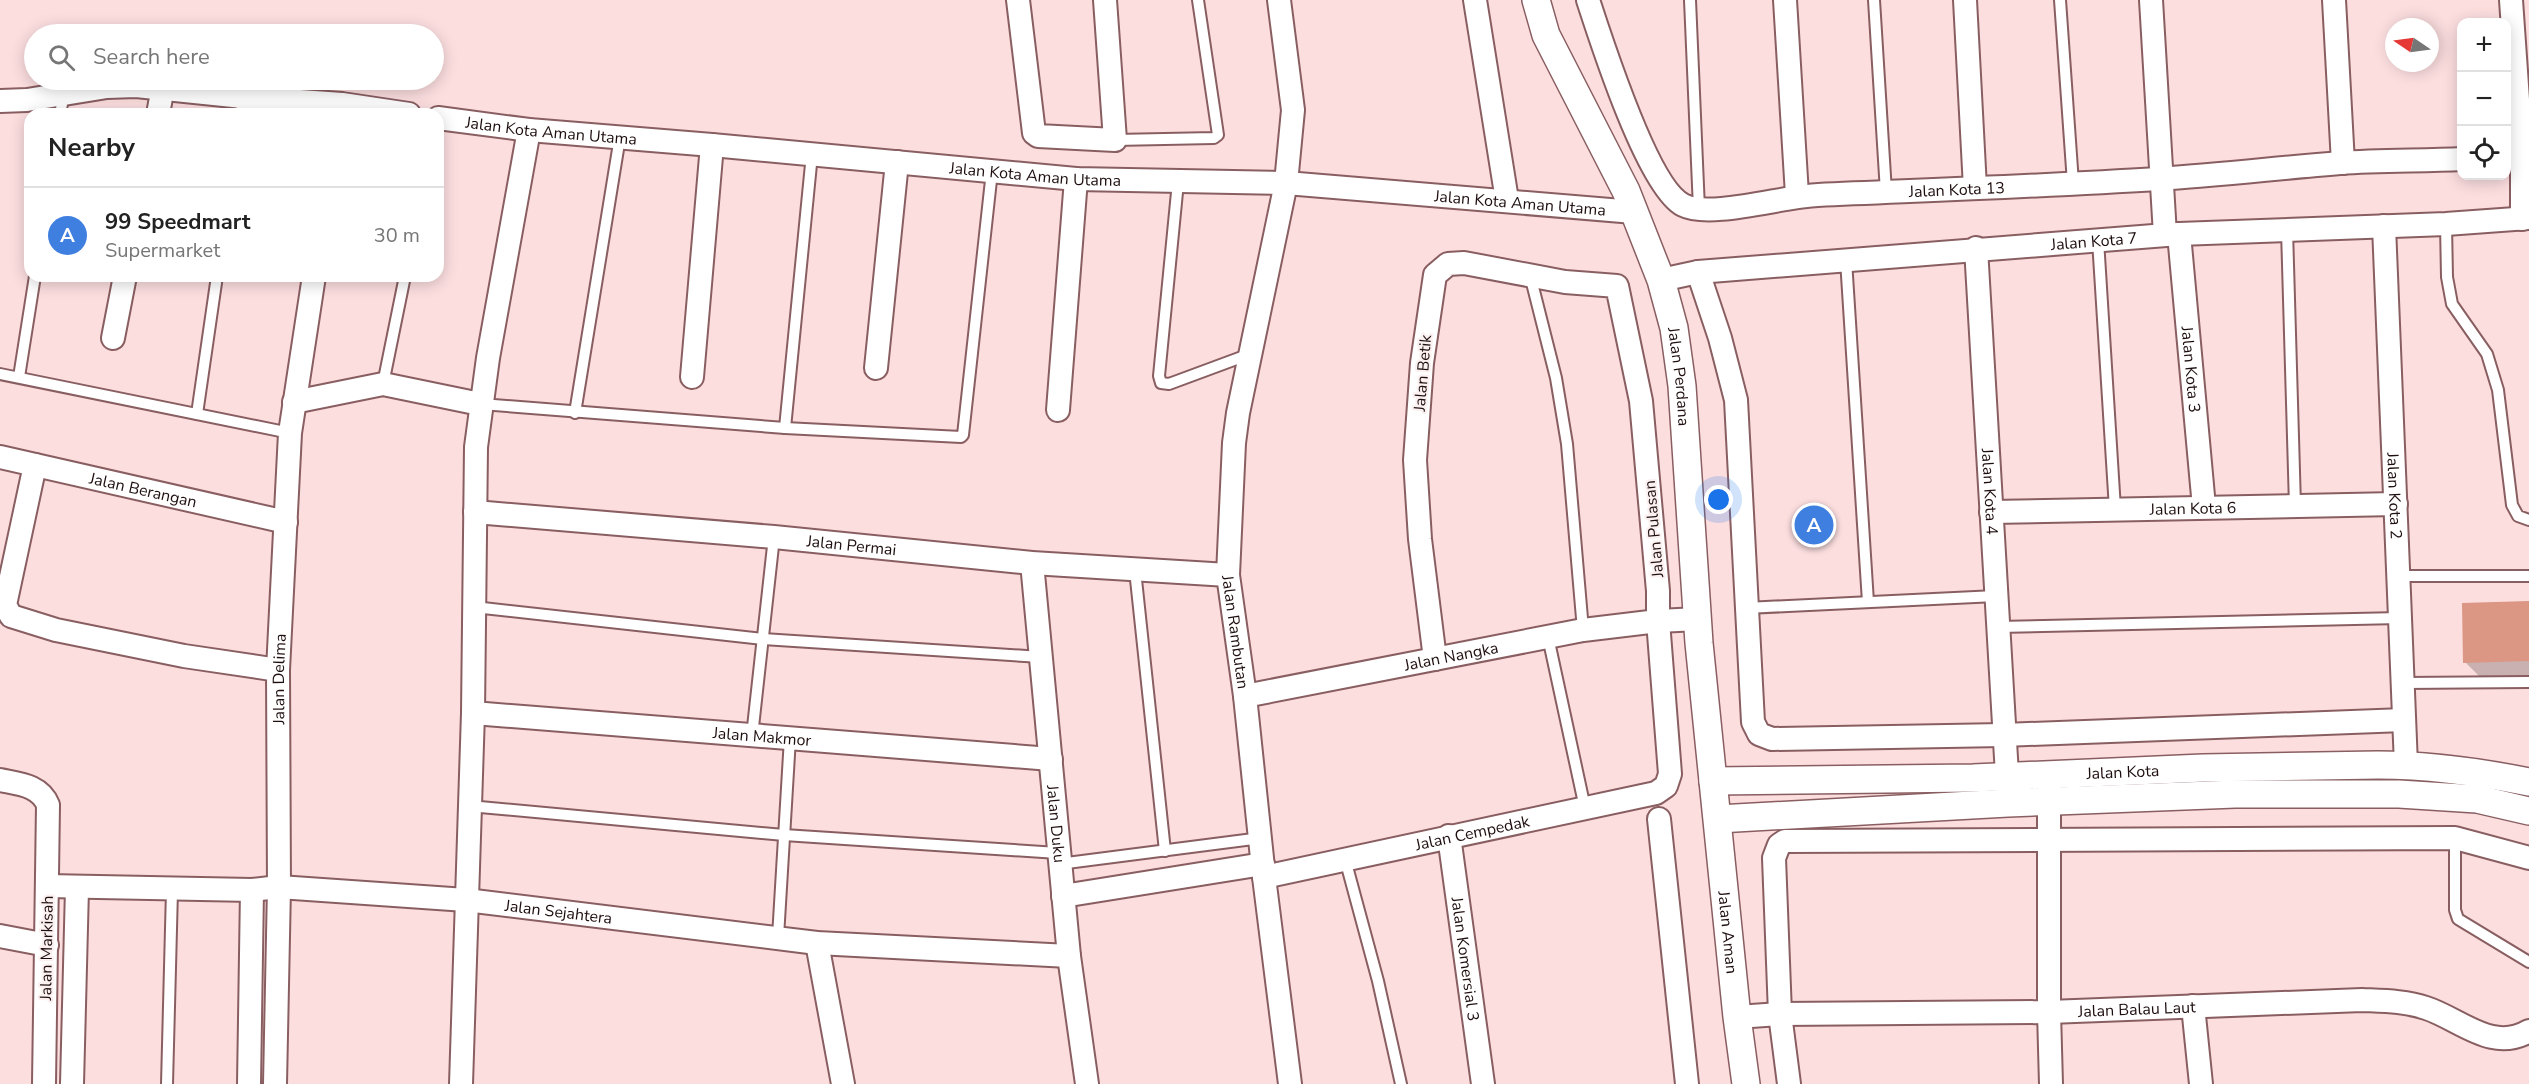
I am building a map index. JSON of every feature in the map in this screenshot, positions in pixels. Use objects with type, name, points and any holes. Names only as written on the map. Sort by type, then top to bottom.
[{"type":"street","points":[[1018,0],[1034,133],[1038,136],[1115,140],[1105,0]]},
{"type":"street","name":"Jalan Rambutan","points":[[1279,0],[1293,110],[1286,183],[1250,353],[1234,443],[1228,575],[1245,696],[1263,871],[1290,1084]]},
{"type":"street","points":[[1475,0],[1507,200]]},
{"type":"street","name":"Jalan Perdana","points":[[1536,0],[1546,35],[1626,191],[1661,280],[1674,328],[1682,386],[1698,619],[1713,781]]},
{"type":"street","points":[[1588,0],[1599,37],[1643,147],[1658,176],[1680,204],[1699,209]]},
{"type":"street","points":[[1785,0],[1797,195]]},
{"type":"street","points":[[1965,0],[1975,189]]},
{"type":"street","name":"Jalan Kota 3","points":[[2151,0],[2160,179],[2172,234],[2204,507]]},
{"type":"street","points":[[2334,0],[2343,163]]},
{"type":"street","points":[[2511,0],[2519,157],[2525,219]]},
{"type":"street","points":[[0,101],[27,100],[62,103],[99,90]]},
{"type":"street","points":[[159,108],[162,90]]},
{"type":"street","points":[[175,90],[242,106],[308,108]]},
{"type":"street","name":"Jalan Kota Aman Utama","points":[[444,119],[529,130],[1076,179],[1286,183],[1507,200],[1634,213]]},
{"type":"street","points":[[461,1084],[473,713],[476,447],[480,404],[529,130]]},
{"type":"street","points":[[692,377],[712,145]]},
{"type":"street","name":"Jalan Kota 13","points":[[1699,209],[1708,210],[1797,195],[1975,189],[2160,179],[2343,163],[2457,159]]},
{"type":"street","points":[[876,368],[897,162]]},
{"type":"street","points":[[1058,410],[1076,179]]},
{"type":"street","name":"Jalan Kota 7","points":[[1661,280],[1698,272],[2098,239],[2525,219]]},
{"type":"street","name":"Jalan Kota 2","points":[[2384,226],[2406,765]]},
{"type":"street","name":"Jalan Kota 4","points":[[1976,248],[2008,790]]},
{"type":"street","name":"Jalan Betik","points":[[1435,659],[1420,539],[1415,460],[1422,363],[1432,284],[1441,268],[1458,263],[1565,282],[1617,286]]},
{"type":"street","points":[[1698,272],[1720,338],[1736,400],[1753,722],[1755,729],[1765,738],[2003,735],[2404,720]]},
{"type":"street","points":[[113,338],[124,282]]},
{"type":"street","name":"Jalan Delima","points":[[275,1084],[279,887],[278,670],[290,433],[313,282]]},
{"type":"street","name":"Jalan Pulasan","points":[[1617,286],[1641,401],[1658,591],[1658,621],[1670,774]]},
{"type":"street","points":[[294,402],[383,384],[480,404]]},
{"type":"street","name":"Jalan Berangan","points":[[0,457],[286,522]]},
{"type":"street","points":[[35,465],[5,605],[10,616],[56,630],[184,656],[278,670]]},
{"type":"street","name":"Jalan Kota 6","points":[[1991,512],[2396,504]]},
{"type":"street","name":"Jalan Permai","points":[[475,512],[774,537],[1032,563],[1228,575]]},
{"type":"street","name":"Jalan Duku","points":[[1032,563],[1058,859],[1069,956],[1088,1084]]},
{"type":"street","name":"Jalan Nangka","points":[[1245,696],[1583,630],[1658,621],[1698,619]]},
{"type":"street","name":"Jalan Makmor","points":[[473,713],[1051,759]]},
{"type":"street","name":"Jalan Kota","points":[[1718,819],[2008,790],[2048,774],[2203,768],[2406,765],[2480,772],[2529,782]]},
{"type":"street","name":"Jalan Cempedak","points":[[1063,896],[1345,859],[1656,793],[1666,786],[1670,774]]},
{"type":"street","points":[[2048,774],[2050,801],[2049,1012],[2052,1084]]},
{"type":"street","name":"Jalan Markisah","points":[[0,780],[34,788],[45,798],[49,813],[44,1084]]},
{"type":"street","name":"Jalan Kota","points":[[1713,781],[2008,790],[2050,801],[2235,794],[2399,794],[2477,799],[2529,811]]},
{"type":"street","name":"Jalan Aman","points":[[1713,781],[1746,1084]]},
{"type":"street","points":[[1659,819],[1688,1084]]},
{"type":"street","name":"Jalan Komersial 3","points":[[1449,836],[1484,1084]]},
{"type":"street","points":[[1789,1084],[1780,1014],[1774,858],[1779,845],[1785,841],[2455,838],[2529,858]]},
{"type":"street","name":"Jalan Sejahtera","points":[[47,886],[172,890],[252,890],[279,887],[466,900],[817,943],[1069,956]]},
{"type":"street","name":"Jalan Markisah","points":[[72,1084],[77,888]]},
{"type":"street","points":[[249,1084],[252,890]]},
{"type":"street","points":[[0,936],[47,945]]},
{"type":"street","points":[[817,943],[843,1084]]},
{"type":"street","name":"Jalan Balau Laut","points":[[1737,1017],[1780,1014],[2049,1012],[2362,1000],[2424,1007],[2476,1033],[2494,1038],[2511,1038],[2529,1031]]},
{"type":"street","points":[[2193,1006],[2200,1084]]},
{"type":"lane","points":[[1115,140],[1214,138],[1218,135],[1198,0]]},
{"type":"lane","points":[[1690,0],[1699,209]]},
{"type":"lane","points":[[1874,0],[1886,192]]},
{"type":"lane","points":[[2060,0],[2073,183]]},
{"type":"lane","points":[[575,412],[620,137]]},
{"type":"lane","points":[[785,428],[812,154]]},
{"type":"lane","points":[[480,404],[785,428],[958,437],[963,435],[992,171]]},
{"type":"lane","points":[[1178,182],[1159,376],[1161,383],[1169,384],[1250,353]]},
{"type":"lane","points":[[2446,224],[2447,277],[2452,304],[2487,354],[2498,390],[2512,505],[2518,516],[2529,520]]},
{"type":"lane","points":[[2287,230],[2295,506]]},
{"type":"lane","points":[[2098,239],[2115,509]]},
{"type":"lane","points":[[1846,260],[1868,602]]},
{"type":"lane","points":[[1530,274],[1556,378],[1567,444],[1583,630]]},
{"type":"lane","points":[[20,377],[34,282]]},
{"type":"lane","points":[[197,414],[216,282]]},
{"type":"lane","points":[[383,384],[404,282]]},
{"type":"lane","points":[[0,374],[290,433]]},
{"type":"lane","points":[[752,736],[774,537]]},
{"type":"lane","points":[[1136,570],[1165,851]]},
{"type":"lane","points":[[2398,576],[2529,576]]},
{"type":"lane","points":[[1746,608],[1995,596]]},
{"type":"lane","points":[[474,607],[763,639],[1041,657]]},
{"type":"lane","points":[[1997,627],[2400,618]]},
{"type":"lane","points":[[1548,637],[1585,808]]},
{"type":"lane","points":[[2403,683],[2529,682]]},
{"type":"lane","points":[[778,937],[790,738]]},
{"type":"lane","points":[[470,806],[1058,859],[1165,851],[1261,838]]},
{"type":"lane","points":[[2455,838],[2457,920],[2529,962]]},
{"type":"lane","points":[[1345,859],[1401,1084]]},
{"type":"lane","points":[[167,1084],[172,890]]},
{"type":"building","points":[[2529,601],[2529,661],[2463,663],[2462,603]]},
{"type":"place","name":"99 Speedmart","points":[[1814,525]]}]
